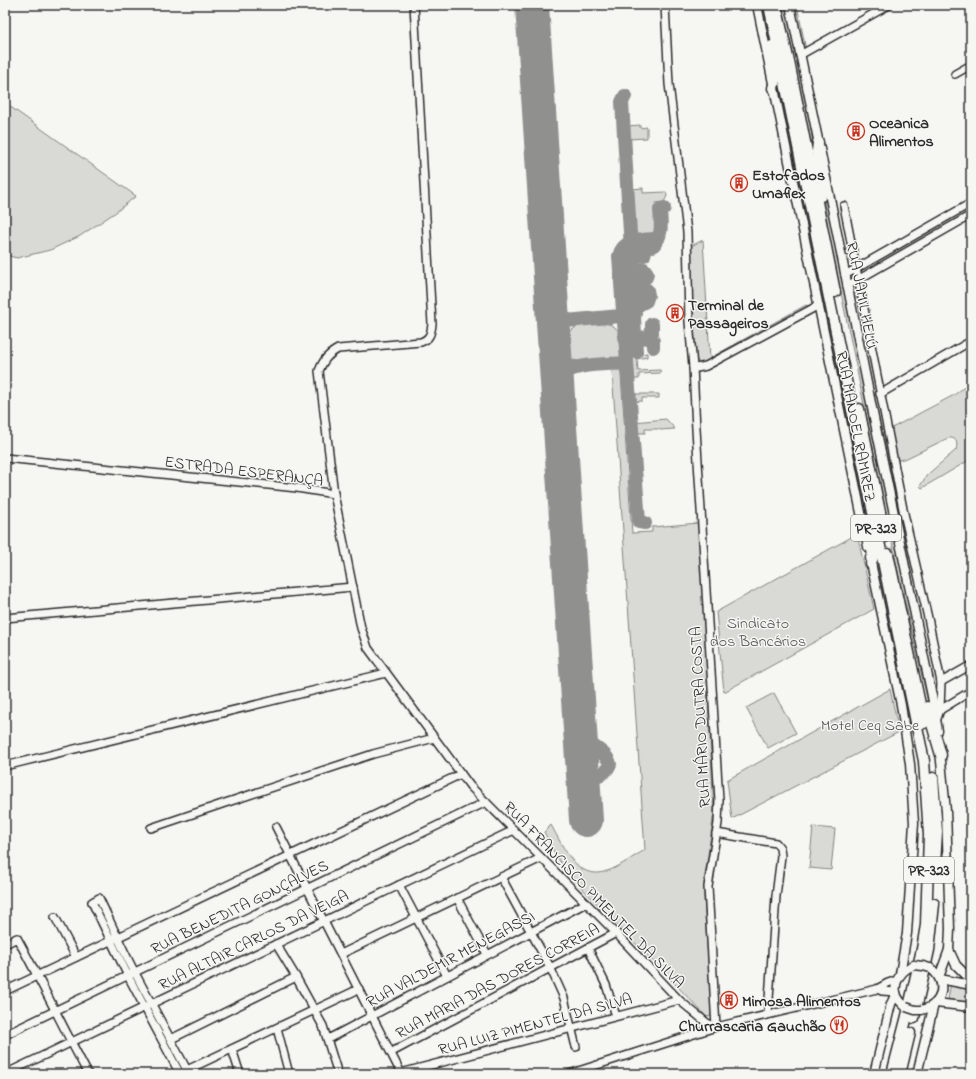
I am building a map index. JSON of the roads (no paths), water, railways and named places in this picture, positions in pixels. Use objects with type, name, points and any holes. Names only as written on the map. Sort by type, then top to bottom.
[{"type":"highway","points":[[764,5],[771,41],[775,81],[773,88]]},
{"type":"highway","name":"PR-323","points":[[769,5],[919,730],[924,761],[929,835],[928,888],[925,931],[907,1016],[892,1074]]},
{"type":"highway","name":"PR-323","points":[[776,5],[789,62],[822,230],[930,753],[936,840],[933,920],[929,950],[900,1074]]},
{"type":"highway","points":[[818,142],[817,152],[824,225],[822,230]]},
{"type":"highway","points":[[867,484],[865,494],[873,557],[872,564]]},
{"type":"highway","points":[[915,678],[920,683],[941,755]]},
{"type":"main road","name":"RUA MANOEL RAMIREZ","points":[[757,5],[819,305],[861,519],[872,564],[901,705],[910,764],[914,824],[907,933],[899,977]]},
{"type":"main road","name":"RUA JAMIL HELÚ","points":[[790,5],[936,721],[946,810],[950,929],[949,950]]},
{"type":"main road","points":[[917,1074],[935,1003],[941,992],[939,978],[949,950]]},
{"type":"main road","points":[[949,950],[956,965],[971,980]]},
{"type":"main road","points":[[874,1074],[891,1004],[896,992],[899,977],[904,970],[914,965],[923,966],[930,968],[939,978],[971,985]]},
{"type":"main road","points":[[896,992],[899,1000],[906,1007],[915,1010],[926,1009],[935,1003],[971,1007]]},
{"type":"street","points":[[334,494],[319,371],[324,360],[338,349],[421,342],[426,340],[431,333],[414,5]]},
{"type":"street","name":"RUA MÁRIO DUTRA COSTA","points":[[665,5],[673,127],[687,232],[689,322],[719,800],[708,887],[716,1027]]},
{"type":"street","points":[[800,55],[889,5]]},
{"type":"street","points":[[955,74],[971,65]]},
{"type":"street","points":[[845,275],[969,204],[971,215],[848,286]]},
{"type":"street","points":[[844,206],[903,509],[941,682],[940,710],[936,721]]},
{"type":"street","points":[[693,367],[702,367],[711,363],[819,305]]},
{"type":"street","points":[[880,394],[971,341]]},
{"type":"street","name":"ESTRADA ESPERANÇA","points":[[5,458],[297,488],[334,494],[361,628],[368,648],[461,774]]},
{"type":"street","points":[[5,618],[353,587]]},
{"type":"street","points":[[941,682],[971,665]]},
{"type":"street","points":[[5,766],[386,672]]},
{"type":"street","points":[[940,710],[971,691]]},
{"type":"street","points":[[151,828],[373,754],[434,738]]},
{"type":"street","points":[[5,991],[111,942],[193,901],[461,774]]},
{"type":"street","name":"RUA FRANCISCO PIMENTEL DA SILVA","points":[[461,774],[470,786],[616,933],[679,1000],[707,1023],[716,1027]]},
{"type":"street","name":"RUA BENEDITA GONÇALVES","points":[[5,1035],[486,802]]},
{"type":"street","points":[[276,827],[392,1052],[399,1073]]},
{"type":"street","name":"RUA ALTAIR CARLOS DA VEIGA","points":[[5,1074],[514,830]]},
{"type":"street","points":[[716,833],[776,843],[780,848],[781,856],[776,896],[768,1014]]},
{"type":"street","points":[[341,954],[541,858]]},
{"type":"street","points":[[501,877],[550,967],[564,998],[576,1047]]},
{"type":"street","points":[[399,885],[447,976]]},
{"type":"street","points":[[188,1072],[135,972],[99,898],[92,902],[128,976],[180,1074],[188,1072],[232,1049],[359,989]]},
{"type":"street","points":[[458,898],[487,954]]},
{"type":"street","name":"RUA VALDEMIR MENEGASSI","points":[[328,1039],[530,931],[586,903]]},
{"type":"street","points":[[56,917],[76,957]]},
{"type":"street","name":"RUA MARIA DAS DORES CORREIA","points":[[392,1052],[616,933]]},
{"type":"street","points":[[5,944],[17,938],[88,1074]]},
{"type":"street","points":[[276,944],[315,1010],[328,1039],[338,1074]]},
{"type":"street","points":[[588,948],[606,985],[616,1016]]},
{"type":"street","points":[[171,1039],[296,977]]},
{"type":"street","points":[[569,1074],[716,1027],[877,989],[899,977]]},
{"type":"street","points":[[877,989],[896,992]]},
{"type":"street","name":"RUA LUIZ PIMENTEL DA SILVA","points":[[399,1073],[679,1000]]},
{"type":"street","points":[[277,1028],[289,1074]]},
{"type":"street","points":[[232,1049],[240,1074]]},
{"type":"place","name":"Oceanica Alimentos","points":[[856,131]]},
{"type":"place","name":"Estofados Umaflex","points":[[739,183]]},
{"type":"place","name":"Terminal de Passageiros","points":[[675,313]]},
{"type":"place","name":"Mimosa Alimentos","points":[[729,1000]]},
{"type":"place","name":"Churrascaria Gauchão","points":[[839,1025]]},
{"type":"park label","name":"Sindicato dos Bancários","points":[[758,631]]},
{"type":"park label","name":"Motel Ceq Sabe","points":[[870,724]]}]
